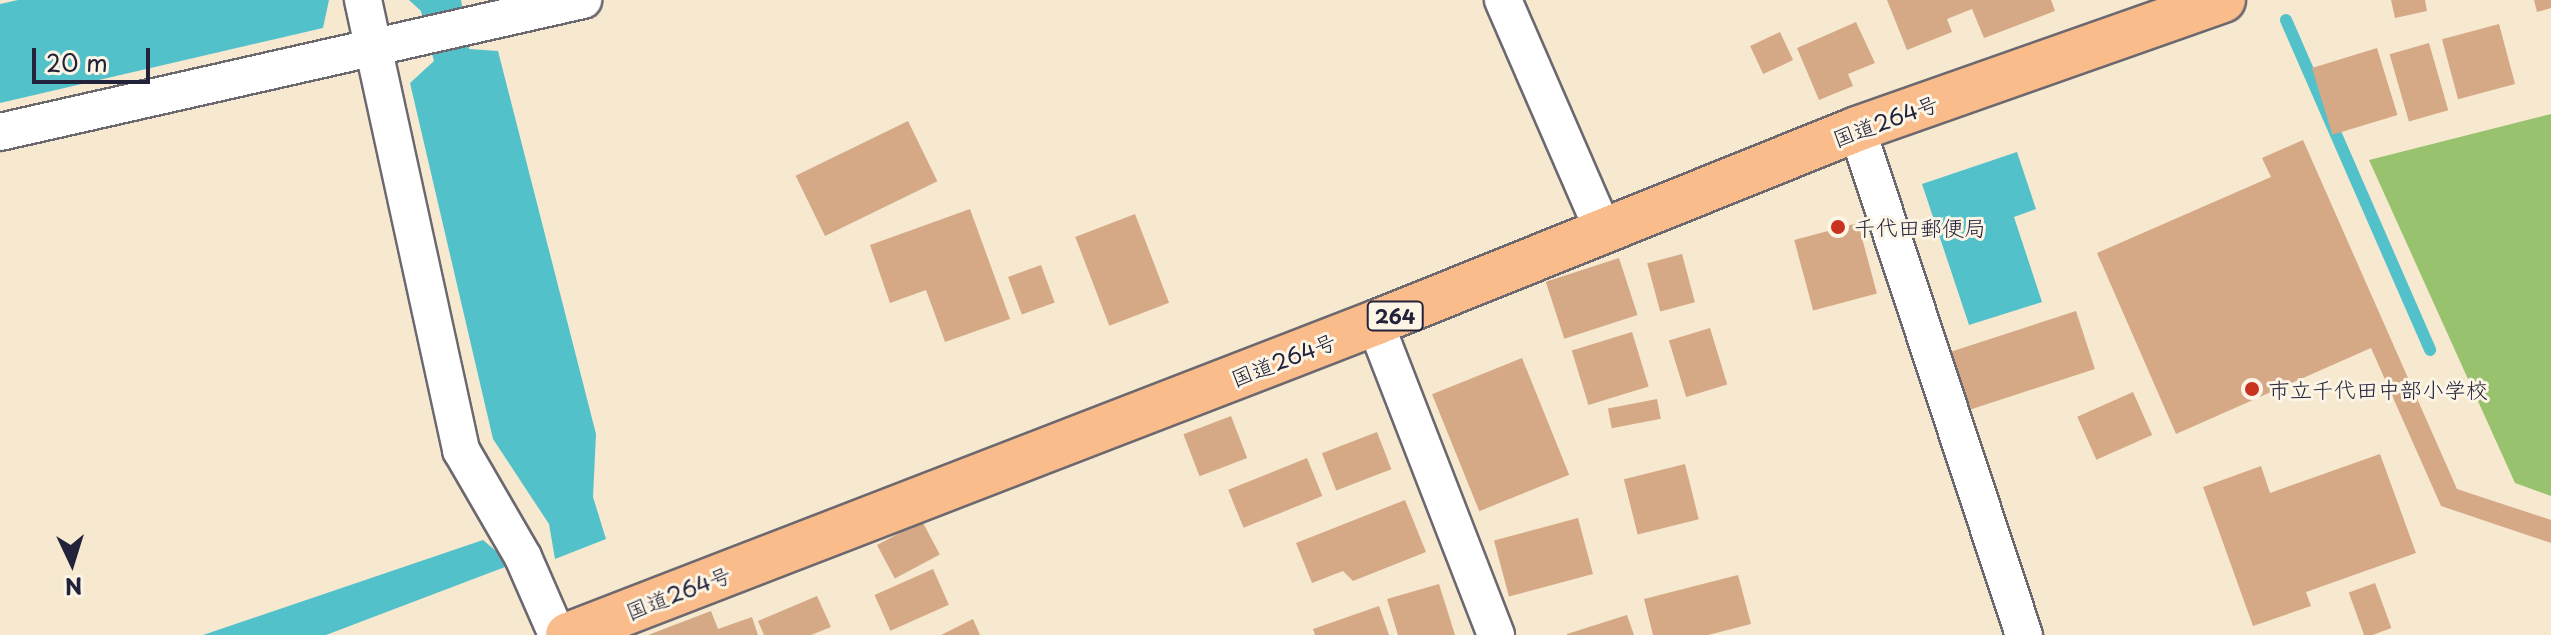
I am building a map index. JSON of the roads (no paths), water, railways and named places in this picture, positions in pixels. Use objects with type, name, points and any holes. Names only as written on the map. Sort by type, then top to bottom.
[{"type":"highway","name":"国道264号","points":[[568,635],[1375,323],[1857,129],[2223,0]]},
{"type":"street","points":[[363,0],[461,450],[523,557],[557,635]]},
{"type":"street","points":[[0,132],[583,0]]},
{"type":"street","points":[[1503,0],[1604,232]]},
{"type":"street","points":[[1857,129],[2024,635]]},
{"type":"street","points":[[1375,323],[1496,635]]},
{"type":"water","points":[[18,0],[329,0],[323,28],[0,103],[0,4]]},
{"type":"water","points":[[409,0],[461,0],[469,49],[498,51],[596,434],[593,497],[606,539],[555,559],[549,524],[493,439],[410,83],[434,61],[421,11]]},
{"type":"water","points":[[2017,152],[2036,209],[2014,217],[2042,302],[1969,325],[1922,184]]},
{"type":"water","points":[[483,540],[502,556],[505,567],[326,635],[203,635]]},
{"type":"waterway","points":[[2286,20],[2430,350]]},
{"type":"place","name":"千代田郵便局","points":[[1838,227]]},
{"type":"place","name":"市立千代田中部小学校","points":[[2252,389]]}]
